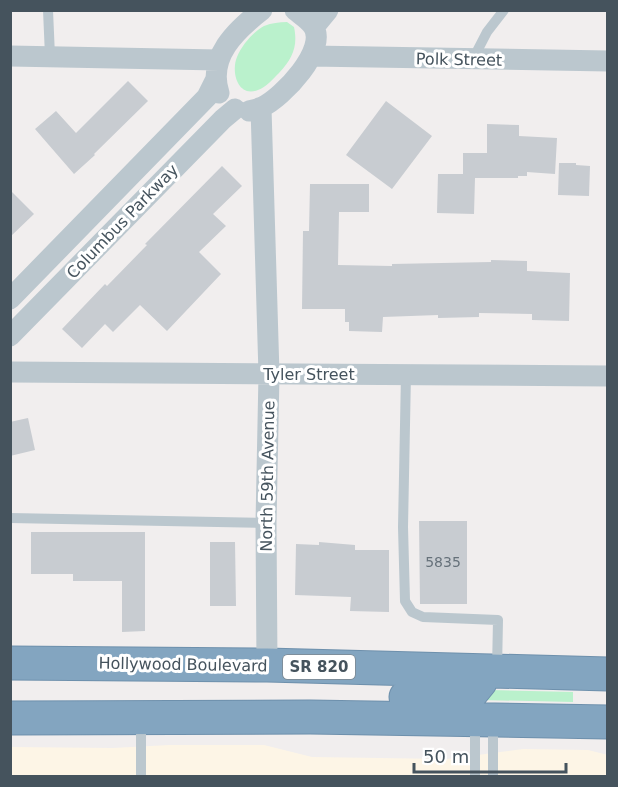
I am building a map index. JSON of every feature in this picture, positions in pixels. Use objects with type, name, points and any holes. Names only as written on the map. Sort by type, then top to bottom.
[{"type":"highway","name":"Hollywood Boulevard","points":[[10,663],[267,665],[608,674]]},
{"type":"highway","points":[[218,717],[251,695],[263,679],[267,665]]},
{"type":"highway","points":[[310,717],[341,698],[440,698],[471,693],[491,671]]},
{"type":"highway","points":[[10,718],[310,717],[608,722]]},
{"type":"street","points":[[262,10],[232,37],[222,51],[216,69],[215,81],[218,92],[224,102],[235,109],[248,111],[261,108],[277,98],[301,72],[311,56],[316,40],[314,27],[295,10]]},
{"type":"street","points":[[314,27],[328,10]]},
{"type":"street","points":[[10,56],[219,60]]},
{"type":"street","name":"Polk Street","points":[[311,56],[608,62]]},
{"type":"street","name":"Columbus Parkway","points":[[10,299],[207,97],[215,81]]},
{"type":"street","name":"North 59th Avenue","points":[[261,108],[269,374],[266,523],[267,665]]},
{"type":"street","name":"Columbus Parkway","points":[[10,336],[223,118],[235,109]]},
{"type":"street","name":"Tyler Street","points":[[10,372],[608,376]]},
{"type":"lane","points":[[48,10],[50,56]]},
{"type":"lane","points":[[473,59],[487,32],[504,10]]},
{"type":"lane","points":[[406,374],[403,527],[405,602],[412,612],[423,617],[498,620],[491,671]]},
{"type":"lane","points":[[10,518],[266,523]]},
{"type":"lane","points":[[141,717],[141,777]]},
{"type":"lane","points":[[476,777],[484,720]]},
{"type":"lane","points":[[484,720],[493,777]]},
{"type":"shaded area","points":[[169,745],[264,745],[312,757],[447,759],[523,749],[588,750],[608,755],[607,776],[11,776],[11,747],[113,748]]},
{"type":"green space","points":[[287,22],[294,27],[295,40],[288,62],[264,87],[258,90],[245,90],[237,82],[235,76],[235,63],[242,48],[252,35],[264,26]]},
{"type":"green space","points":[[490,690],[573,692],[573,702],[480,700]]},
{"type":"building","points":[[128,81],[148,101],[74,174],[35,129],[56,111],[76,133]]},
{"type":"building","points":[[386,101],[432,136],[392,189],[346,155]]},
{"type":"building","points":[[487,124],[519,125],[519,136],[557,138],[555,174],[527,172],[527,176],[518,176],[518,178],[475,178],[474,214],[437,213],[438,174],[463,174],[463,153],[487,153]]},
{"type":"building","points":[[559,163],[590,166],[589,196],[558,195]]},
{"type":"building","points":[[222,166],[242,186],[213,214],[226,226],[199,252],[221,274],[167,331],[140,305],[113,332],[105,324],[82,348],[62,329],[105,284],[107,286]]},
{"type":"building","points":[[310,184],[369,184],[369,212],[339,212],[338,265],[392,266],[392,264],[491,262],[491,260],[527,261],[527,271],[570,273],[569,321],[532,320],[532,314],[479,313],[479,317],[438,318],[438,315],[383,317],[382,332],[349,331],[349,322],[345,322],[345,309],[302,309],[303,231],[309,231]]},
{"type":"building","points":[[10,190],[34,214],[10,237]]},
{"type":"building","points":[[28,418],[35,450],[10,456],[10,422]]},
{"type":"building","points":[[419,521],[467,521],[467,604],[420,604]]},
{"type":"building","points":[[31,532],[145,532],[145,631],[122,632],[122,581],[73,581],[73,574],[31,574]]},
{"type":"building","points":[[210,542],[235,542],[236,606],[210,606]]},
{"type":"building","points":[[319,542],[355,545],[355,550],[389,550],[389,612],[350,611],[351,597],[295,595],[296,544],[319,545]]}]
